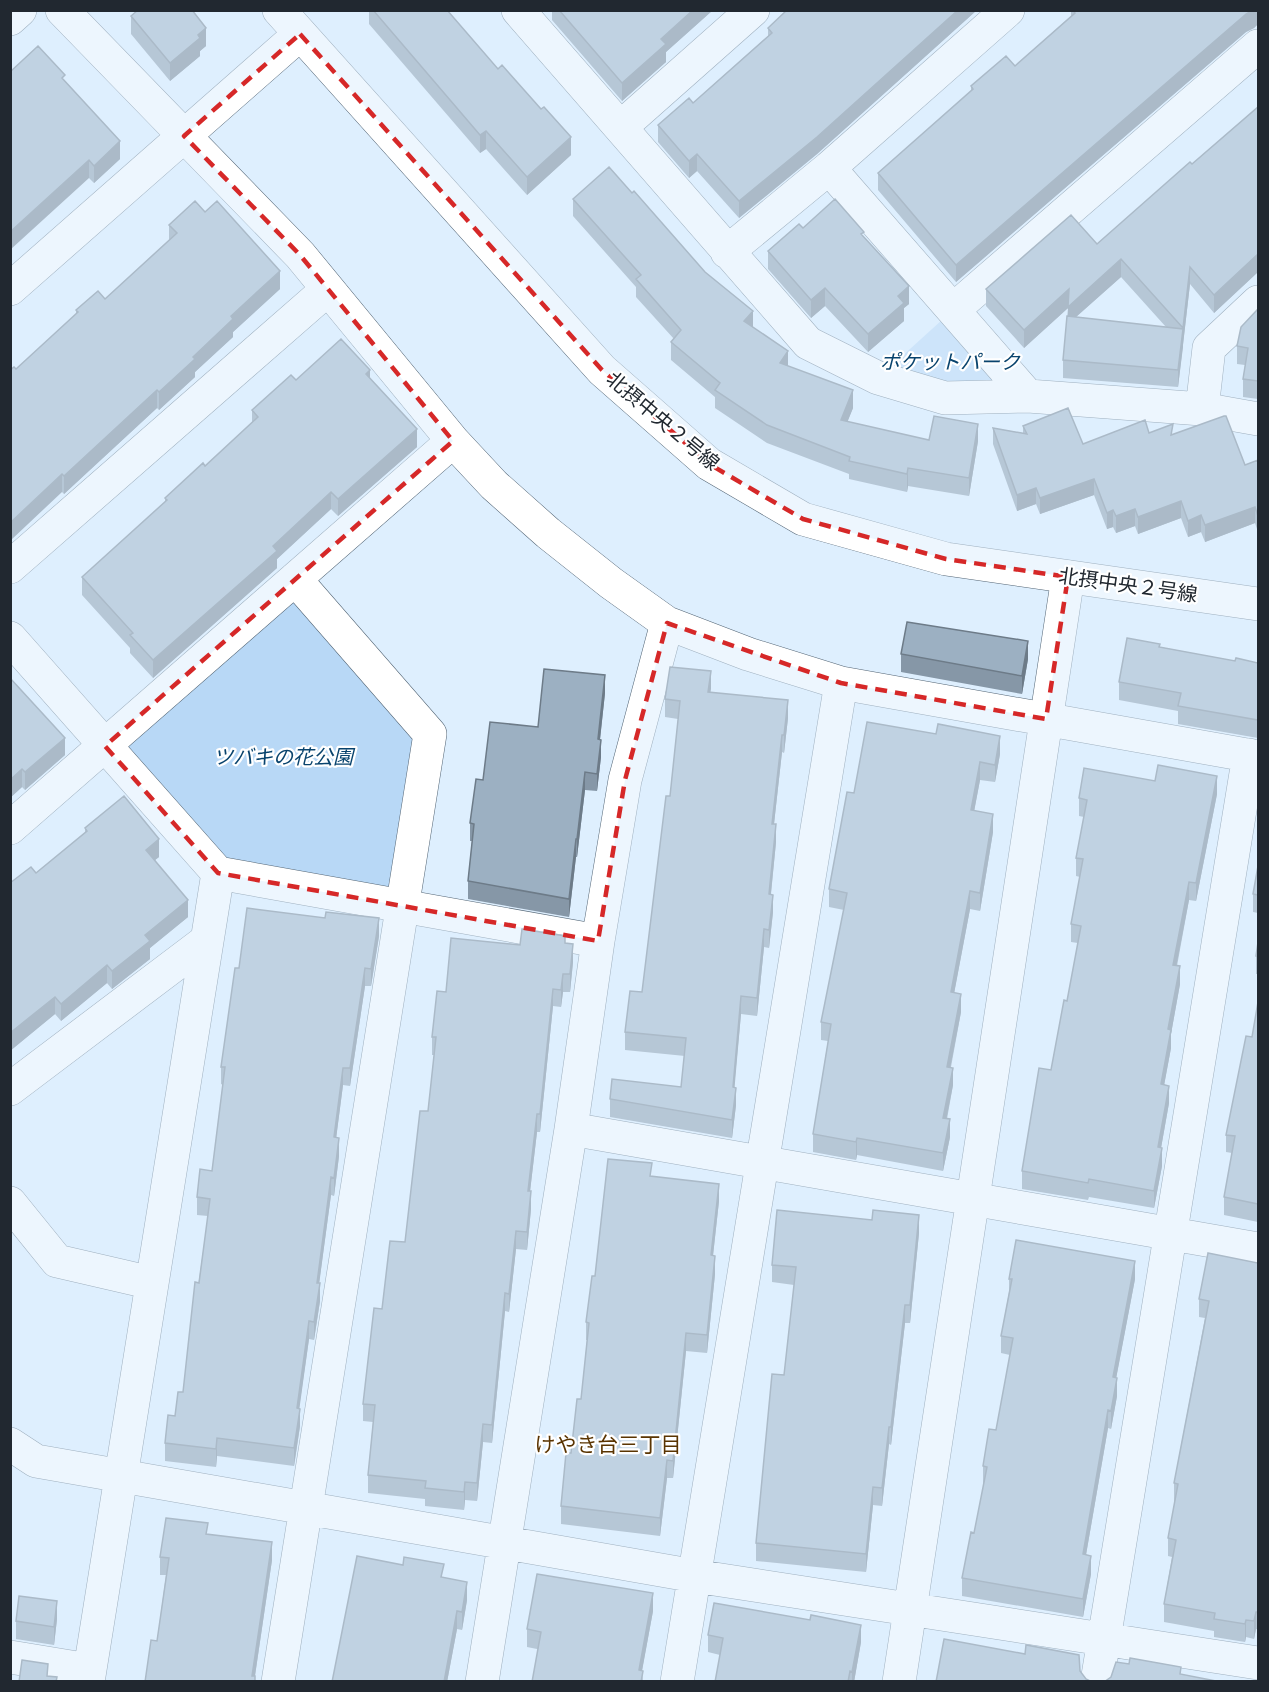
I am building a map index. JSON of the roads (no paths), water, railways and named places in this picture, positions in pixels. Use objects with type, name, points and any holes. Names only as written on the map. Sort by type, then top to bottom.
[{"type":"street","points":[[10,19],[20,10]]},
{"type":"street","points":[[62,10],[300,255],[453,441],[494,485],[548,533],[611,583],[667,623],[747,654],[841,682],[1254,756],[1096,1682]]},
{"type":"street","points":[[518,10],[692,208],[726,252],[808,343],[878,378],[945,398],[1028,396],[1202,409],[1258,418]]},
{"type":"street","points":[[621,127],[753,10]]},
{"type":"street","points":[[726,252],[829,168],[1008,10]]},
{"type":"street","points":[[10,289],[184,136],[290,22]]},
{"type":"street","name":"北摂中央２号線","points":[[290,22],[602,370],[709,464],[803,519],[946,559],[1258,604]]},
{"type":"street","points":[[953,310],[1258,46]]},
{"type":"street","points":[[829,168],[1028,396]]},
{"type":"street","points":[[10,567],[328,289]]},
{"type":"street","points":[[1202,409],[1209,348],[1258,302]]},
{"type":"street","points":[[10,828],[453,441]]},
{"type":"street","points":[[899,1682],[1068,577]]},
{"type":"street","points":[[278,1682],[430,734],[295,579]]},
{"type":"street","points":[[482,1682],[571,1129],[597,941],[625,780],[667,623]]},
{"type":"street","points":[[10,638],[218,873],[597,941]]},
{"type":"street","points":[[677,1682],[841,682]]},
{"type":"street","points":[[10,1657],[88,1676],[218,873]]},
{"type":"street","points":[[10,1089],[206,941]]},
{"type":"street","points":[[571,1129],[1258,1249]]},
{"type":"street","points":[[10,1203],[57,1261],[152,1283]]},
{"type":"street","points":[[10,1444],[36,1461],[695,1575],[1258,1664]]},
{"type":"district","name":"けやき台三丁目","points":[[608,1445]]},
{"type":"park label","name":"ポケットパーク","points":[[950,362]]},
{"type":"park label","name":"ツバキの花公園","points":[[283,757]]}]
